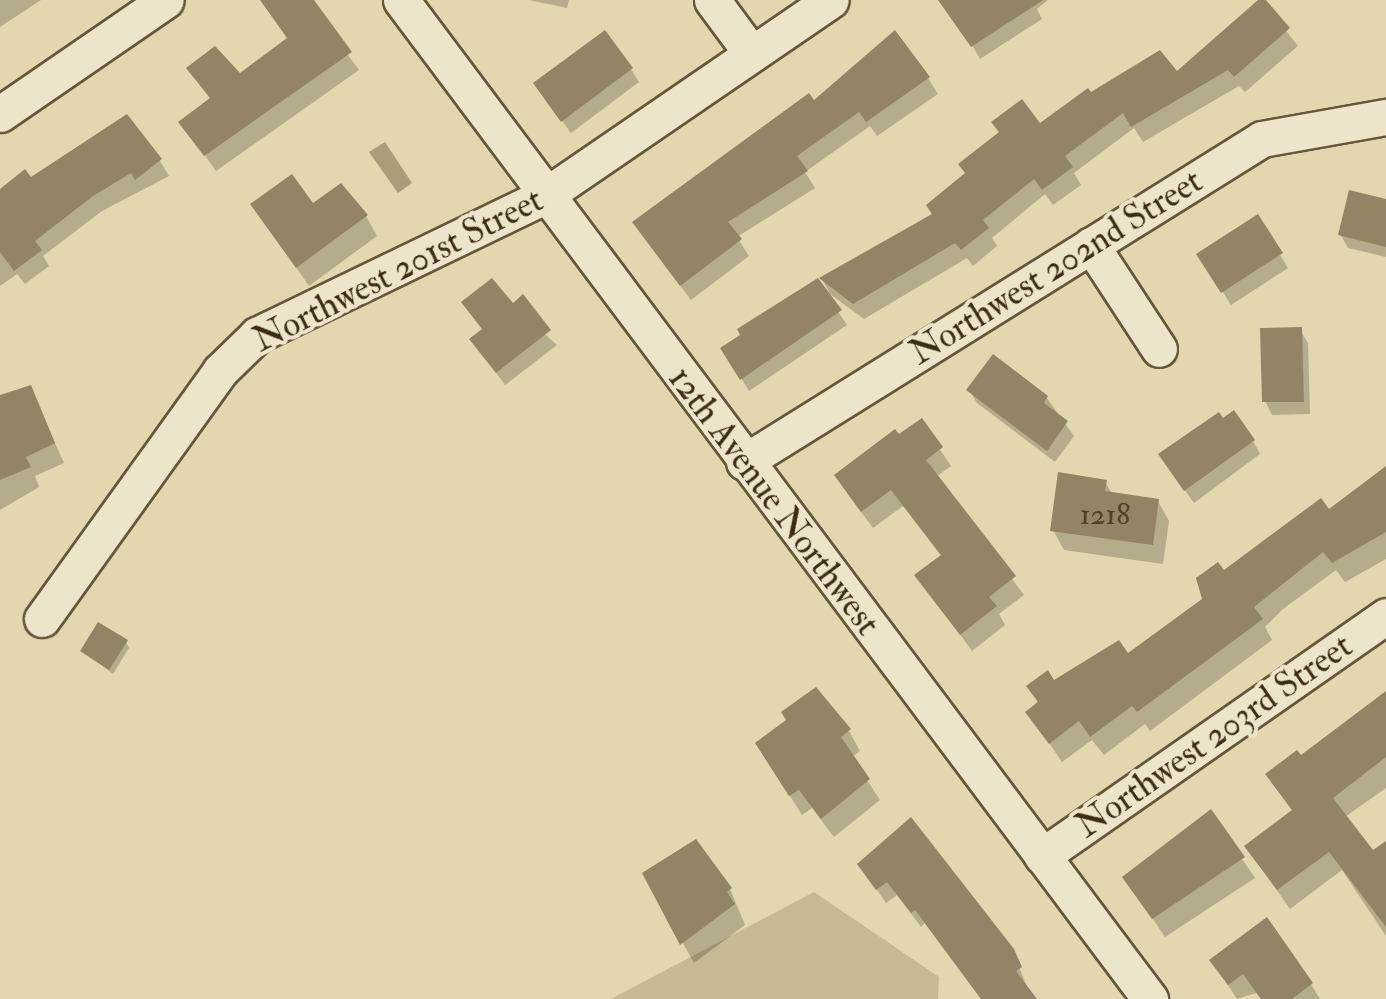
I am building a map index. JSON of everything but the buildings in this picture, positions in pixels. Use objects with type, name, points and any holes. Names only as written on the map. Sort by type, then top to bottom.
[{"type":"street","points":[[0,114],[166,0]]},
{"type":"street","name":"12th Avenue Northwest","points":[[402,0],[744,462],[1150,999]]},
{"type":"street","points":[[712,0],[752,54]]},
{"type":"street","name":"Northwest 201st Street","points":[[42,618],[220,371],[257,336],[546,195],[831,0]]},
{"type":"street","name":"Northwest 202nd Street","points":[[744,462],[1262,139],[1386,117]]},
{"type":"street","points":[[1091,246],[1159,349]]},
{"type":"street","name":"Northwest 203rd Street","points":[[1042,856],[1386,616]]},
{"type":"shaded area","points":[[385,142],[412,183],[398,193],[369,152]]},
{"type":"shaded area","points":[[814,892],[939,977],[938,999],[611,999]]}]
